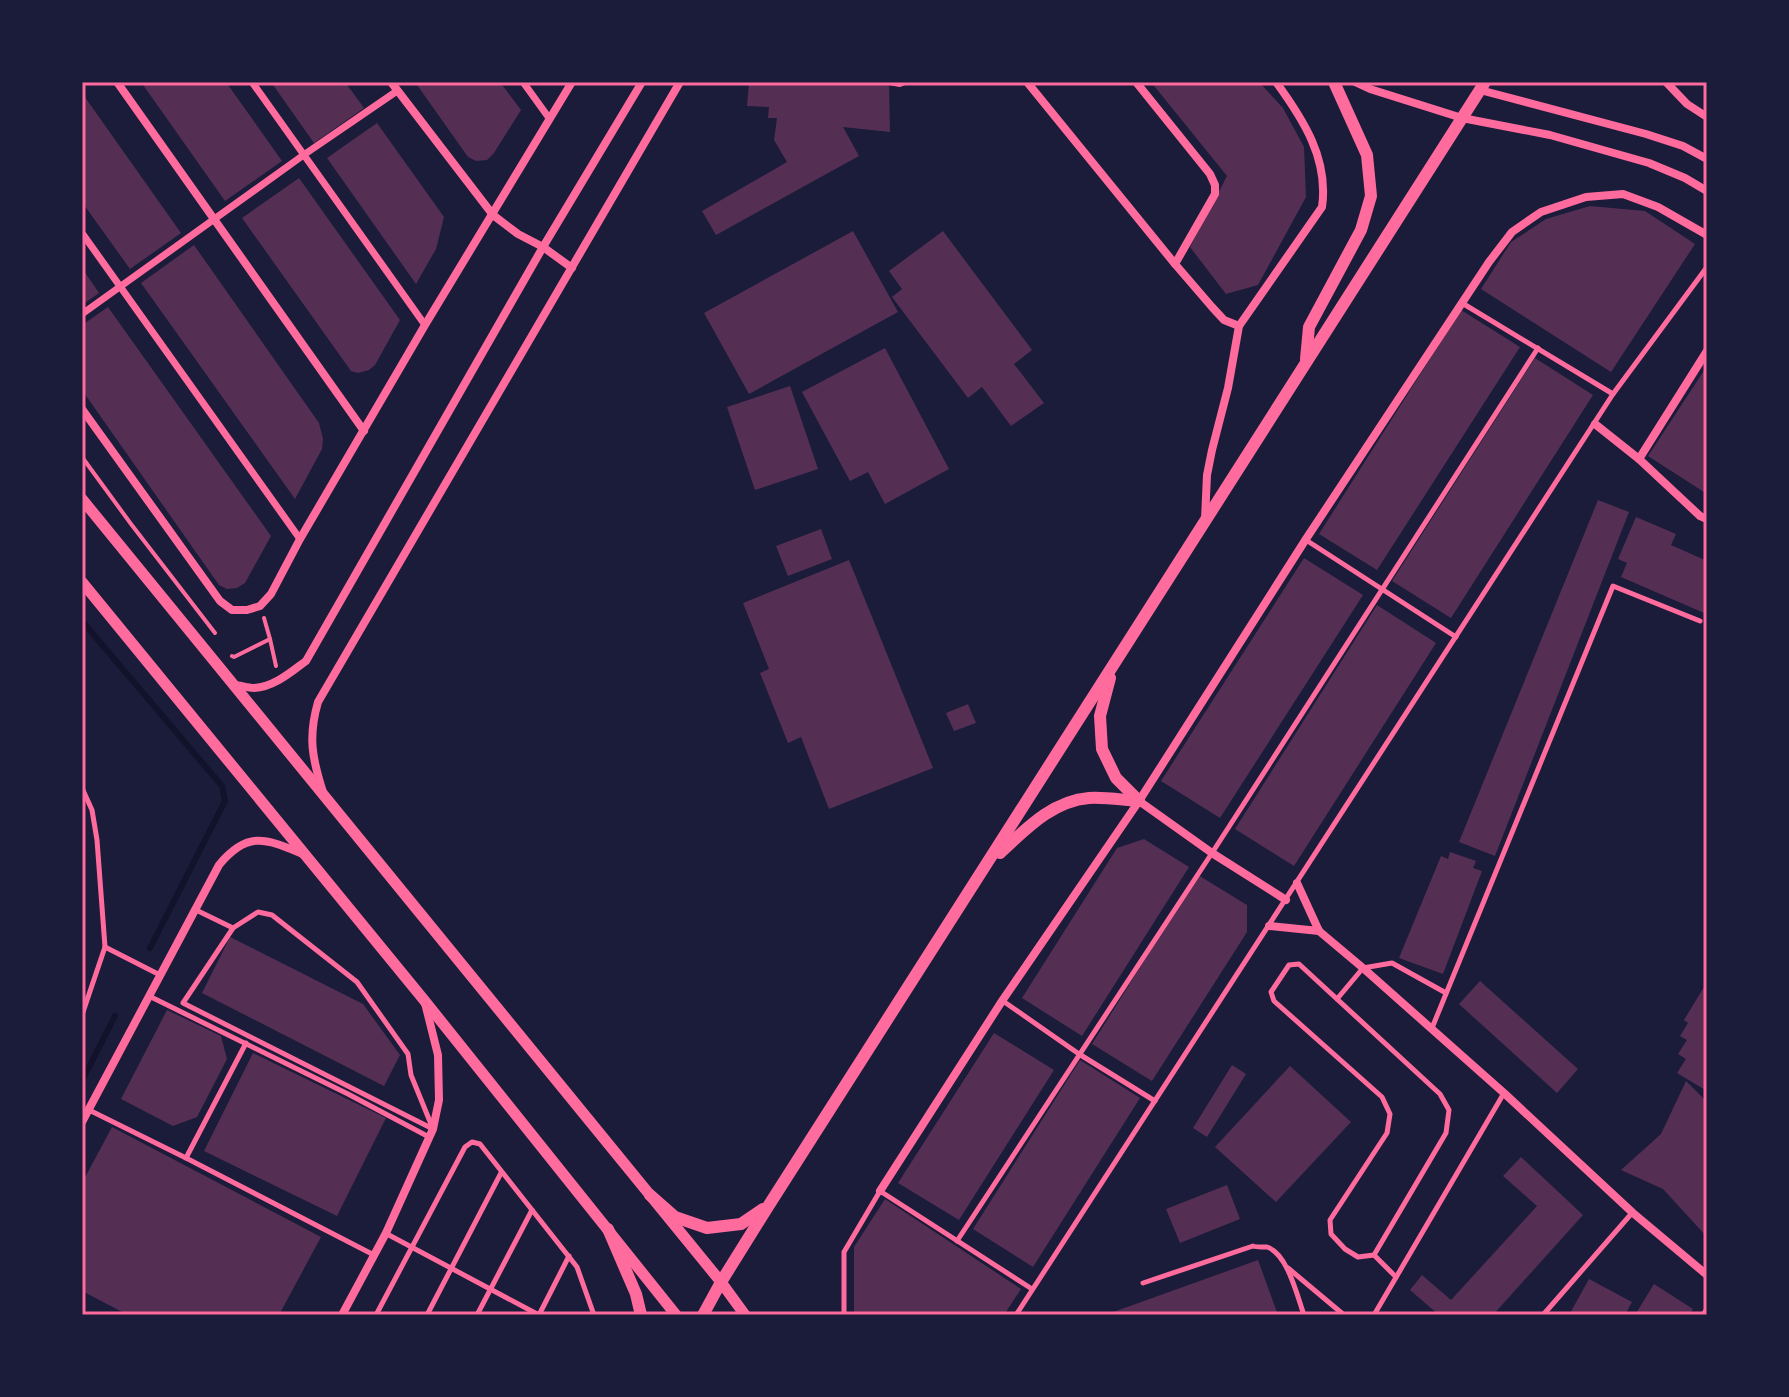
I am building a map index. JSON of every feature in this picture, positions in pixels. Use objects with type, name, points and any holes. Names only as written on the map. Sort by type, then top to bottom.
[{"type":"main road","points":[[1306,363],[1309,327],[1361,230],[1371,196],[1367,155],[1334,82]]},
{"type":"main road","points":[[703,1315],[769,1205],[1483,86]]},
{"type":"main road","points":[[1112,669],[1100,716],[1102,749],[1116,778],[1139,801]]},
{"type":"main road","points":[[986,866],[1038,817],[1070,802],[1090,798],[1139,801]]},
{"type":"main road","points":[[650,1195],[675,1217],[707,1228],[741,1224],[769,1205]]},
{"type":"main road","points":[[608,1229],[636,1294],[641,1315]]},
{"type":"street","points":[[117,82],[364,431]]},
{"type":"street","points":[[252,82],[425,325]]},
{"type":"street","points":[[391,82],[493,215],[572,268]]},
{"type":"street","points":[[523,82],[549,118]]},
{"type":"street","points":[[82,409],[220,601],[232,610],[260,606],[271,594],[425,325],[572,82]]},
{"type":"street","points":[[234,685],[254,688],[271,684],[306,661],[543,247],[642,82]]},
{"type":"street","points":[[325,796],[315,767],[312,744],[312,723],[318,702],[680,82]]},
{"type":"street","points":[[1027,82],[1175,264],[1224,320],[1239,326]]},
{"type":"street","points":[[1136,82],[1210,174],[1215,185],[1215,194],[1175,264]]},
{"type":"street","points":[[1205,523],[1207,475],[1239,326],[1322,207],[1324,189],[1316,146],[1276,82]]},
{"type":"street","points":[[1355,82],[1462,118],[1550,135],[1649,163],[1707,191]]},
{"type":"street","points":[[1666,82],[1687,104],[1707,117]]},
{"type":"street","points":[[1483,86],[1683,146],[1707,159]]},
{"type":"street","points":[[82,314],[397,91]]},
{"type":"street","points":[[880,1191],[1002,1001],[1139,801],[1306,539],[1512,232],[1541,212],[1586,197],[1623,194],[1658,207],[1707,235]]},
{"type":"street","points":[[82,233],[300,539]]},
{"type":"street","points":[[1639,459],[1707,351]]},
{"type":"street","points":[[1595,424],[1707,519]]},
{"type":"street","points":[[82,499],[745,1315]]},
{"type":"street","points":[[82,582],[308,856],[676,1315]]},
{"type":"street","points":[[1139,801],[1286,900]]},
{"type":"street","points":[[82,1122],[219,865],[229,853],[242,844],[267,841],[308,856]]},
{"type":"street","points":[[1297,883],[1319,931],[1504,1093],[1633,1213],[1707,1275]]},
{"type":"street","points":[[1269,926],[1319,931]]},
{"type":"street","points":[[342,1315],[386,1233],[432,1133],[439,1100],[438,1055],[424,1000]]},
{"type":"lane","points":[[1016,1315],[1613,394],[1707,267]]},
{"type":"lane","points":[[1462,303],[1613,394]]},
{"type":"lane","points":[[957,1241],[1538,348]]},
{"type":"lane","points":[[1306,539],[1456,637]]},
{"type":"lane","points":[[1432,1029],[1613,586],[1700,621]]},
{"type":"lane","points":[[82,788],[92,810],[97,840],[105,947],[82,1015]]},
{"type":"lane","points":[[196,910],[233,928]]},
{"type":"lane","points":[[258,912],[272,915],[357,982],[408,1054],[411,1075],[432,1133],[183,1003],[233,928],[258,912]]},
{"type":"lane","points":[[105,947],[160,975]]},
{"type":"lane","points":[[1337,999],[1363,968],[1392,963],[1446,993]]},
{"type":"lane","points":[[1299,964],[1440,1094],[1449,1110],[1446,1133],[1374,1255],[1358,1257],[1345,1249],[1331,1234],[1330,1220],[1387,1133],[1390,1114],[1382,1097],[1274,1001],[1271,992],[1289,965],[1299,964]]},
{"type":"lane","points":[[149,996],[432,1133]]},
{"type":"lane","points":[[1002,1001],[1155,1102]]},
{"type":"lane","points":[[186,1158],[246,1043]]},
{"type":"lane","points":[[1374,1315],[1504,1093]]},
{"type":"lane","points":[[89,1110],[374,1255]]},
{"type":"lane","points":[[376,1315],[465,1147],[472,1142],[480,1144],[577,1267],[594,1315]]},
{"type":"lane","points":[[427,1315],[501,1173]]},
{"type":"lane","points":[[844,1315],[844,1252],[880,1191],[1032,1289]]},
{"type":"lane","points":[[477,1315],[532,1210]]},
{"type":"lane","points":[[1543,1315],[1633,1213]]},
{"type":"lane","points":[[386,1233],[539,1315],[569,1256]]},
{"type":"lane","points":[[1143,1283],[1253,1246],[1266,1247],[1278,1255],[1287,1268],[1304,1315]]},
{"type":"lane","points":[[1374,1255],[1396,1277]]},
{"type":"lane","points":[[1287,1268],[1344,1315]]},
{"type":"lane","points":[[1703,1315],[1707,1309]]},
{"type":"path","points":[[889,83],[900,85],[908,82]]},
{"type":"path","points":[[82,457],[215,633]]},
{"type":"path","points":[[260,606],[277,663],[271,684]]},
{"type":"path","points":[[224,645],[234,657],[270,639]]},
{"type":"building","points":[[141,82],[226,82],[282,161],[225,201]]},
{"type":"building","points":[[271,82],[345,82],[364,108],[314,143]]},
{"type":"building","points":[[415,82],[500,82],[521,110],[494,153],[487,160],[476,161],[468,157]]},
{"type":"building","points":[[749,82],[889,82],[890,132],[843,127],[859,156],[716,235],[702,211],[787,162],[774,140],[777,118],[768,118],[769,107],[747,106]]},
{"type":"building","points":[[1151,82],[1259,82],[1283,108],[1304,147],[1306,197],[1258,285],[1226,294],[1190,247],[1227,176]]},
{"type":"building","points":[[82,93],[181,233],[130,269],[82,202]]},
{"type":"building","points":[[377,123],[444,217],[436,249],[416,284],[327,158]]},
{"type":"building","points":[[299,178],[400,320],[375,365],[369,370],[351,371],[242,218]]},
{"type":"building","points":[[1590,206],[1645,211],[1695,244],[1611,372],[1481,289],[1511,242],[1546,219]]},
{"type":"building","points":[[853,231],[898,312],[749,394],[704,313]]},
{"type":"building","points":[[943,231],[1032,350],[1014,364],[1044,403],[1011,426],[982,387],[968,398],[892,297],[902,289],[889,271]]},
{"type":"building","points":[[194,245],[319,423],[322,449],[295,499],[141,283]]},
{"type":"building","points":[[82,268],[99,293],[82,305]]},
{"type":"building","points":[[108,307],[271,536],[245,583],[237,588],[227,589],[219,585],[82,390],[82,325]]},
{"type":"building","points":[[1461,310],[1520,347],[1377,570],[1319,534]]},
{"type":"building","points":[[885,348],[949,469],[885,504],[868,472],[850,481],[802,392]]},
{"type":"building","points":[[1535,358],[1593,395],[1451,618],[1392,581]]},
{"type":"building","points":[[1707,366],[1707,494],[1648,456]]},
{"type":"building","points":[[790,386],[818,469],[755,490],[727,407]]},
{"type":"building","points":[[1598,500],[1629,512],[1495,856],[1459,842]]},
{"type":"building","points":[[1636,517],[1676,534],[1671,545],[1707,561],[1707,605],[1704,613],[1621,577],[1627,563],[1618,559]]},
{"type":"building","points":[[821,529],[832,559],[788,576],[776,546]]},
{"type":"building","points":[[1304,558],[1363,595],[1220,818],[1161,781]]},
{"type":"building","points":[[849,560],[933,768],[829,809],[801,737],[788,743],[760,673],[769,669],[743,603]]},
{"type":"building","points":[[1377,605],[1436,643],[1294,866],[1235,829]]},
{"type":"building","points":[[968,704],[976,723],[954,731],[946,713]]},
{"type":"building","points":[[1144,839],[1189,867],[1082,1036],[1022,998],[1117,848]]},
{"type":"building","points":[[1450,852],[1476,861],[1473,868],[1482,871],[1443,974],[1399,958],[1441,856],[1448,859]]},
{"type":"building","points":[[1198,875],[1247,905],[1247,932],[1152,1081],[1092,1044]]},
{"type":"building","points":[[230,937],[363,1004],[400,1055],[384,1086],[202,993]]},
{"type":"building","points":[[1480,981],[1578,1069],[1557,1093],[1459,1004]]},
{"type":"building","points":[[1707,982],[1707,1091],[1677,1073],[1686,1059],[1678,1054],[1687,1040],[1680,1036],[1688,1023],[1684,1020]]},
{"type":"building","points":[[167,1010],[221,1036],[227,1059],[197,1117],[173,1126],[121,1099]]},
{"type":"building","points":[[994,1033],[1054,1070],[959,1220],[898,1183]]},
{"type":"building","points":[[253,1053],[386,1118],[337,1216],[204,1151]]},
{"type":"building","points":[[1080,1060],[1140,1098],[1033,1267],[973,1229]]},
{"type":"building","points":[[1232,1065],[1246,1074],[1207,1137],[1193,1128]]},
{"type":"building","points":[[1290,1066],[1351,1122],[1276,1202],[1215,1147]]},
{"type":"building","points":[[1686,1081],[1707,1102],[1707,1237],[1663,1189],[1621,1170],[1661,1134]]},
{"type":"building","points":[[112,1127],[321,1237],[279,1315],[128,1315],[82,1291],[82,1183]]},
{"type":"building","points":[[1521,1157],[1583,1215],[1493,1315],[1439,1315],[1410,1290],[1422,1275],[1451,1300],[1537,1206],[1503,1176]]},
{"type":"building","points":[[1227,1185],[1240,1219],[1180,1243],[1166,1209]]},
{"type":"building","points":[[885,1199],[1021,1289],[1004,1315],[854,1315],[854,1247]]},
{"type":"building","points":[[1258,1260],[1278,1315],[1223,1315],[1222,1312],[1215,1315],[1105,1315]]},
{"type":"building","points":[[1589,1279],[1632,1302],[1625,1315],[1569,1315]]},
{"type":"building","points":[[1654,1284],[1693,1309],[1689,1315],[1635,1315]]},
{"type":"waterway","points":[[82,621],[222,786],[225,801],[150,948]]},
{"type":"waterway","points":[[82,1081],[115,1016]]}]
